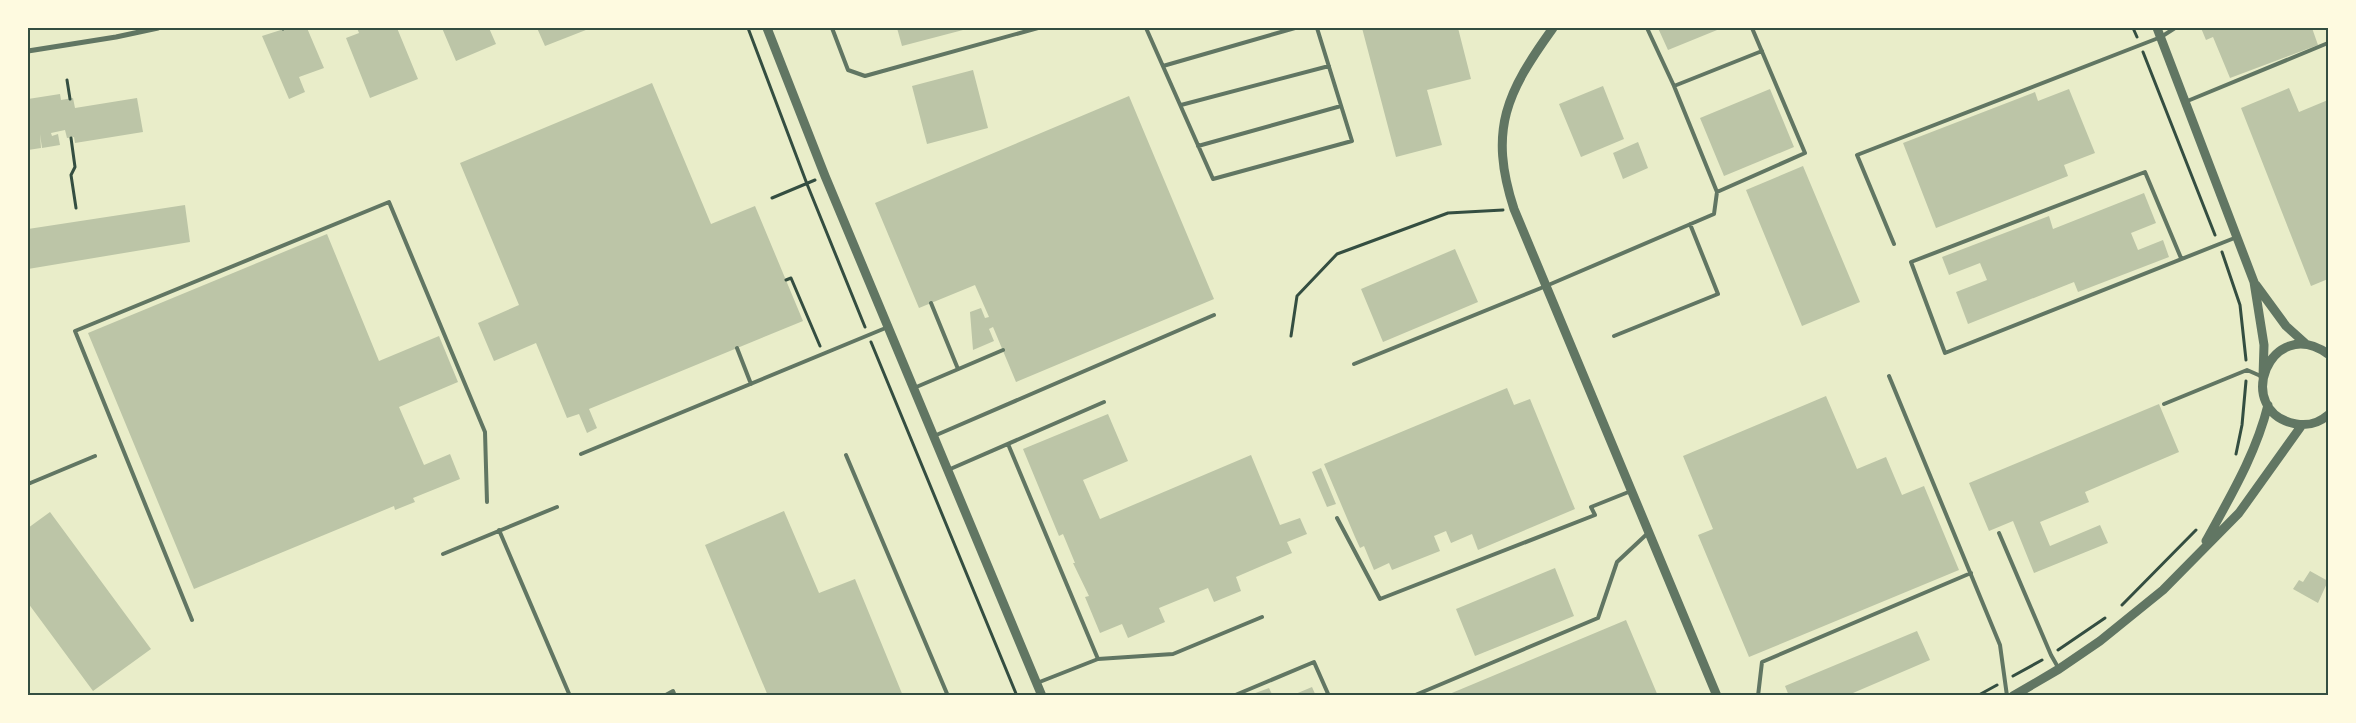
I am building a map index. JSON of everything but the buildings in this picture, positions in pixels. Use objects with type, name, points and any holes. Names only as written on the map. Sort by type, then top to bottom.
[{"type":"street","points":[[28,51],[116,37],[158,28]]},
{"type":"street","points":[[767,28],[825,176],[1042,696]]},
{"type":"street","points":[[1554,28],[1523,71],[1512,93],[1502,138],[1506,186],[1717,696]]},
{"type":"street","points":[[2159,32],[2254,282],[2264,345],[2262,386],[2268,405],[2282,419],[2302,425],[2315,423],[2328,415]]},
{"type":"street","points":[[2254,282],[2286,326],[2306,344]]},
{"type":"street","points":[[2263,377],[2268,363],[2278,352],[2292,346],[2306,344],[2320,348],[2328,354]]},
{"type":"street","points":[[2202,548],[2250,459],[2261,433],[2268,405]]},
{"type":"street","points":[[2013,696],[2059,669],[2138,612],[2239,513],[2302,425]]},
{"type":"lane","points":[[832,28],[848,70],[865,76],[1038,28]]},
{"type":"lane","points":[[1146,28],[1213,179],[1352,141],[1317,28]]},
{"type":"lane","points":[[1163,66],[1295,28]]},
{"type":"lane","points":[[1354,364],[1546,286],[1714,214],[1717,192],[1674,86],[1646,28]]},
{"type":"lane","points":[[1717,192],[1805,153],[1752,28]]},
{"type":"lane","points":[[1894,244],[1857,154],[2159,32],[2175,28]]},
{"type":"lane","points":[[2185,102],[2328,43]]},
{"type":"lane","points":[[1674,86],[1762,50]]},
{"type":"lane","points":[[1180,106],[1329,66]]},
{"type":"lane","points":[[1198,146],[1341,106]]},
{"type":"lane","points":[[2181,258],[2145,172],[1911,262],[1945,353],[2237,237]]},
{"type":"lane","points":[[192,620],[75,331],[389,202],[486,432],[487,502]]},
{"type":"lane","points":[[1614,336],[1718,294],[1690,224]]},
{"type":"lane","points":[[931,303],[958,369]]},
{"type":"lane","points":[[934,436],[1214,315]]},
{"type":"lane","points":[[581,454],[888,327]]},
{"type":"lane","points":[[737,348],[751,384]]},
{"type":"lane","points":[[914,388],[1003,350]]},
{"type":"lane","points":[[2164,404],[2247,370],[2263,377]]},
{"type":"lane","points":[[1889,376],[2000,645],[2007,696]]},
{"type":"lane","points":[[948,470],[1104,402]]},
{"type":"lane","points":[[1008,444],[1098,659]]},
{"type":"lane","points":[[846,455],[948,696]]},
{"type":"lane","points":[[28,484],[95,456]]},
{"type":"lane","points":[[1337,518],[1380,599],[1594,515],[1591,507],[1633,490]]},
{"type":"lane","points":[[443,554],[557,507]]},
{"type":"lane","points":[[499,530],[570,696]]},
{"type":"lane","points":[[1413,696],[1598,618],[1617,562],[1650,532]]},
{"type":"lane","points":[[1999,533],[2050,655],[2059,669]]},
{"type":"lane","points":[[1758,696],[1762,662],[1971,574]]},
{"type":"lane","points":[[1037,683],[1098,659],[1173,654],[1262,617]]},
{"type":"lane","points":[[1233,696],[1314,662],[1329,696]]},
{"type":"lane","points":[[664,696],[674,691],[675,696]]},
{"type":"path","points":[[748,28],[806,184],[1017,696]]},
{"type":"path","points":[[67,80],[70,99]]},
{"type":"path","points":[[70,138],[75,167],[71,175],[76,208]]},
{"type":"path","points":[[772,198],[825,176]]},
{"type":"path","points":[[1291,336],[1297,296],[1337,254],[1448,213],[1514,209]]},
{"type":"path","points":[[786,280],[791,278],[823,354]]}]
